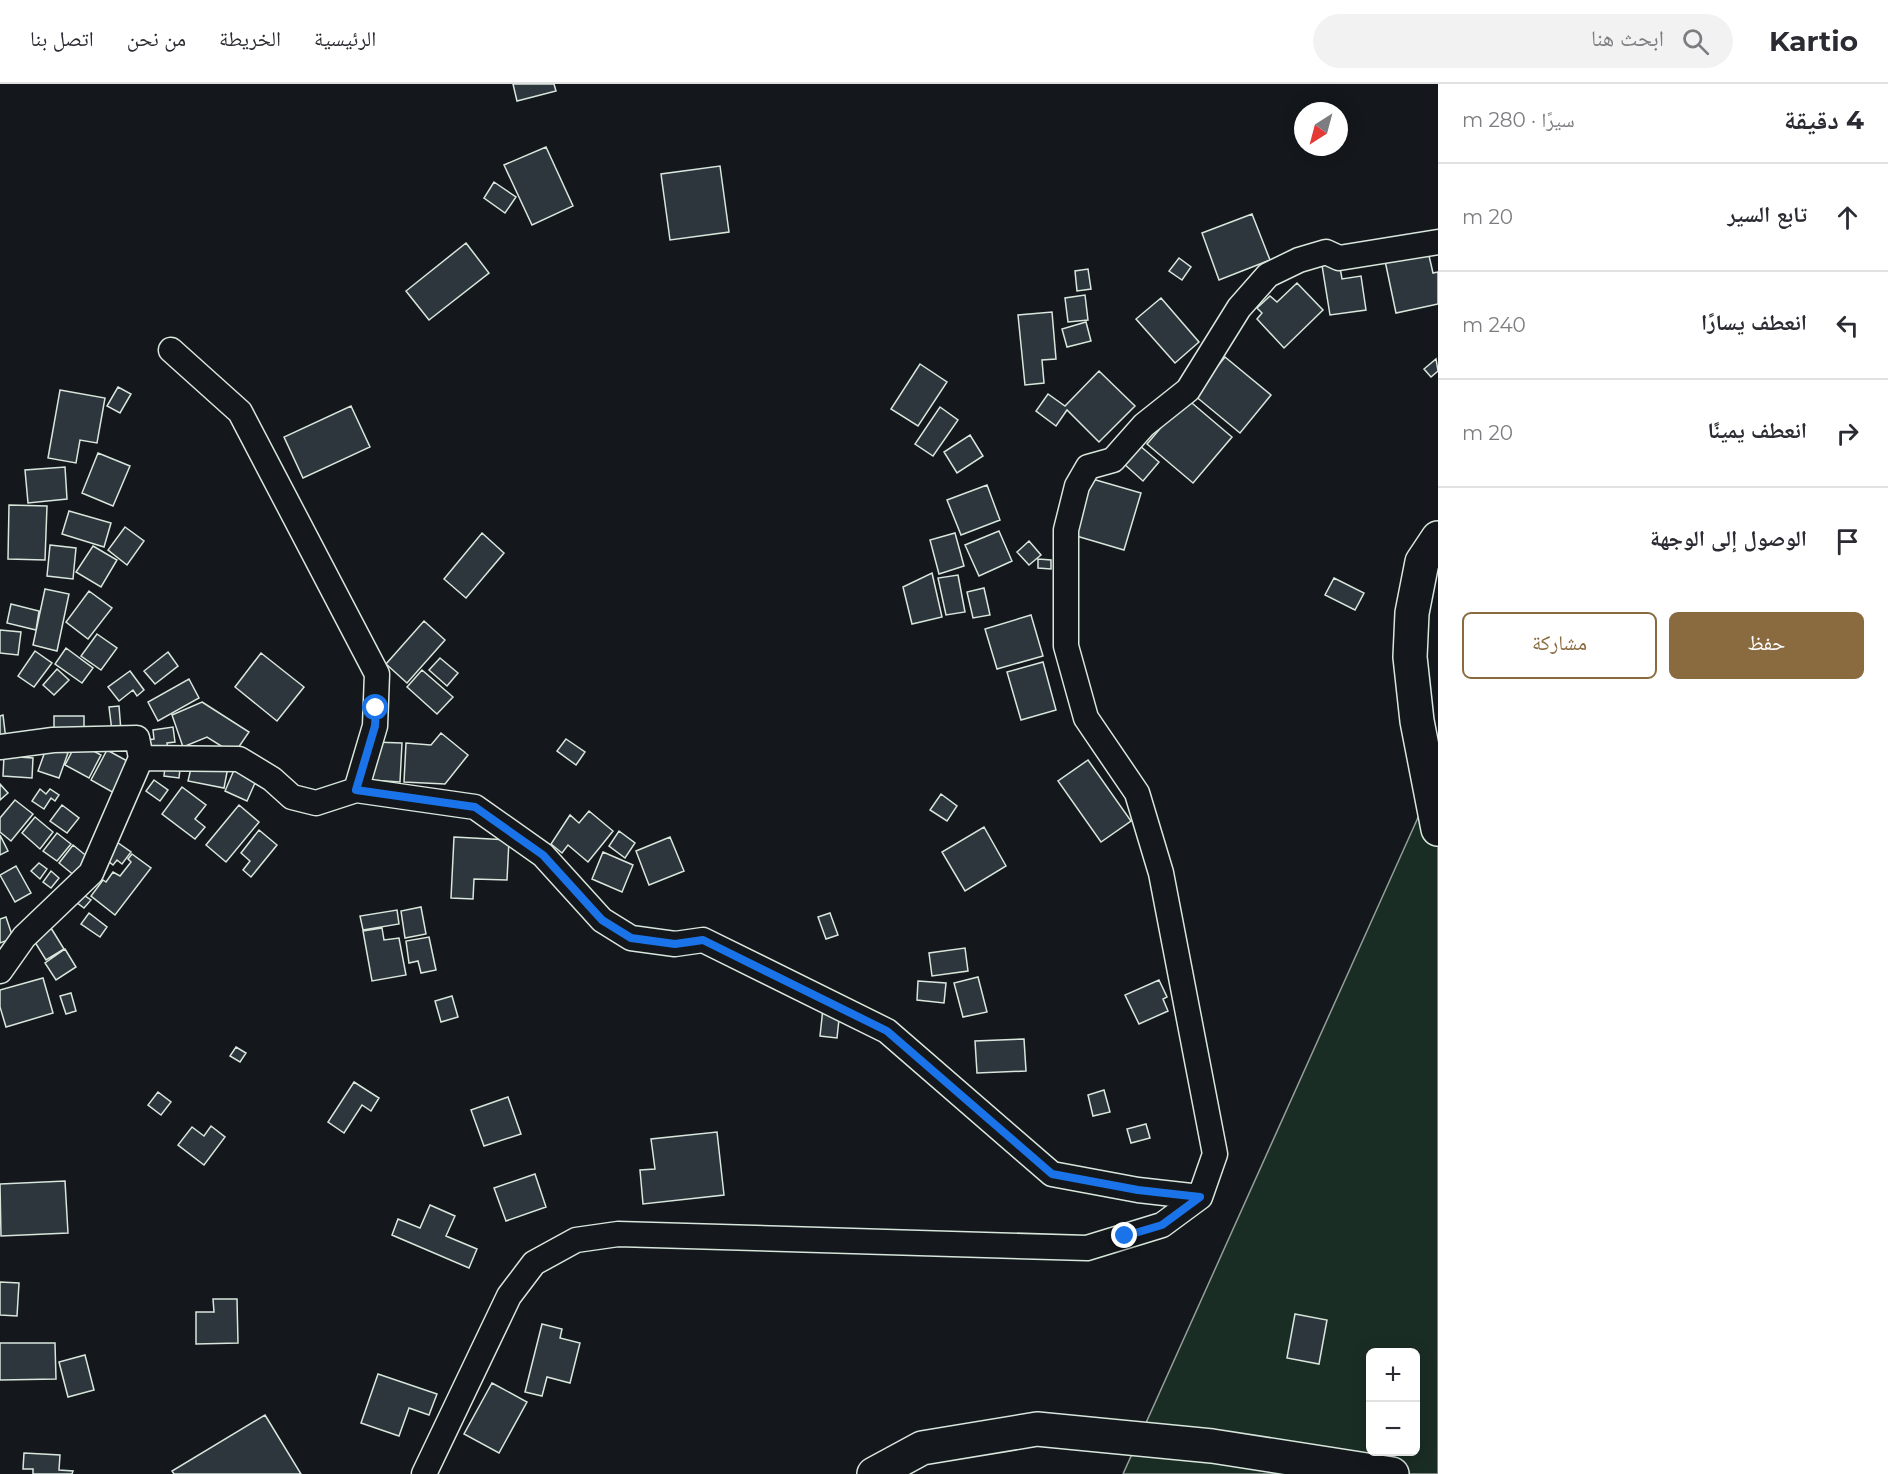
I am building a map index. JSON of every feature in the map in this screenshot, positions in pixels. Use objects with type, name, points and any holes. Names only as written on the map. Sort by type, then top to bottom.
[{"type":"main road","points":[[1438,538],[1422,562],[1412,613],[1410,657],[1417,721],[1438,829]]},
{"type":"main road","points":[[874,1474],[922,1448],[1037,1429],[1212,1446],[1392,1474]]},
{"type":"street","points":[[424,1474],[509,1296],[534,1263],[576,1240],[618,1234],[1088,1248],[1162,1225],[1200,1197],[1215,1154],[1161,873],[1137,793],[1086,718],[1066,646],[1066,531],[1077,486],[1088,467],[1113,460],[1143,425],[1188,390],[1239,308],[1268,275],[1299,260],[1326,252],[1339,258],[1438,242]]},
{"type":"street","points":[[171,350],[240,412],[377,674],[375,726],[356,790]]},
{"type":"street","points":[[0,747],[53,740],[137,738],[141,758],[91,873],[24,937],[0,971]]},
{"type":"street","points":[[141,758],[239,759],[272,779],[292,797],[316,803],[356,790],[475,807],[543,855],[602,920],[631,938],[675,944],[703,940],[887,1031],[1052,1174],[1138,1190],[1200,1197]]},
{"type":"green space","points":[[1438,773],[1438,1474],[1123,1474]]},
{"type":"building","points":[[513,84],[554,84],[556,91],[517,101]]},
{"type":"building","points":[[546,147],[573,206],[532,225],[504,165]]},
{"type":"building","points":[[720,166],[729,232],[670,240],[661,174]]},
{"type":"building","points":[[494,182],[516,197],[505,213],[484,198]]},
{"type":"building","points":[[1252,214],[1270,260],[1219,280],[1202,233]]},
{"type":"building","points":[[466,243],[489,273],[429,320],[406,291]]},
{"type":"building","points":[[1427,247],[1433,273],[1438,272],[1438,304],[1396,313],[1384,256]]},
{"type":"building","points":[[1338,256],[1342,279],[1361,276],[1366,310],[1330,315],[1321,259]]},
{"type":"building","points":[[1179,258],[1191,267],[1182,280],[1169,271]]},
{"type":"building","points":[[1088,269],[1091,289],[1077,291],[1075,271]]},
{"type":"building","points":[[1297,283],[1323,310],[1284,348],[1257,319],[1262,313],[1257,308],[1270,296],[1277,302]]},
{"type":"building","points":[[1085,295],[1088,320],[1068,322],[1065,298]]},
{"type":"building","points":[[1161,298],[1199,342],[1175,363],[1136,319]]},
{"type":"building","points":[[1052,312],[1056,359],[1042,360],[1044,383],[1025,385],[1018,315]]},
{"type":"building","points":[[1086,322],[1091,341],[1067,347],[1062,329]]},
{"type":"building","points":[[1225,357],[1271,395],[1240,433],[1194,395]]},
{"type":"building","points":[[1436,359],[1438,371],[1431,377],[1424,369]]},
{"type":"building","points":[[920,364],[947,382],[918,426],[891,409]]},
{"type":"building","points":[[1099,371],[1135,406],[1099,442],[1067,410],[1056,426],[1036,411],[1048,394],[1065,406]]},
{"type":"building","points":[[118,387],[131,394],[120,413],[107,406]]},
{"type":"building","points":[[60,390],[105,398],[97,443],[80,440],[76,463],[48,458]]},
{"type":"building","points":[[1186,398],[1232,437],[1193,483],[1147,444]]},
{"type":"building","points":[[351,406],[370,447],[303,478],[284,437]]},
{"type":"building","points":[[940,407],[958,420],[933,456],[915,444]]},
{"type":"building","points":[[970,435],[983,456],[957,473],[944,452]]},
{"type":"building","points":[[1139,445],[1159,462],[1143,481],[1123,463]]},
{"type":"building","points":[[98,453],[130,466],[113,506],[82,493]]},
{"type":"building","points":[[65,467],[67,499],[28,503],[25,470]]},
{"type":"building","points":[[1089,478],[1141,493],[1124,550],[1073,535]]},
{"type":"building","points":[[987,485],[1000,520],[961,535],[947,500]]},
{"type":"building","points":[[9,505],[47,506],[45,560],[8,559]]},
{"type":"building","points":[[69,511],[111,523],[104,547],[62,534]]},
{"type":"building","points":[[125,527],[144,541],[127,565],[108,550]]},
{"type":"building","points":[[999,531],[1012,561],[979,576],[965,545]]},
{"type":"building","points":[[482,533],[504,553],[466,598],[444,579]]},
{"type":"building","points":[[955,533],[964,566],[939,574],[930,540]]},
{"type":"building","points":[[1029,541],[1041,555],[1029,565],[1017,552]]},
{"type":"building","points":[[50,545],[76,548],[73,579],[47,576]]},
{"type":"building","points":[[93,546],[117,560],[101,587],[76,572]]},
{"type":"building","points":[[1038,559],[1051,560],[1051,569],[1038,568]]},
{"type":"building","points":[[932,573],[942,617],[912,624],[903,587]]},
{"type":"building","points":[[958,575],[965,612],[946,615],[938,578]]},
{"type":"building","points":[[1334,578],[1364,593],[1355,610],[1325,595]]},
{"type":"building","points":[[984,588],[990,615],[973,618],[967,592]]},
{"type":"building","points":[[45,589],[69,594],[57,651],[33,645]]},
{"type":"building","points":[[89,591],[112,608],[88,639],[66,622]]},
{"type":"building","points":[[11,604],[39,611],[36,630],[7,623]]},
{"type":"building","points":[[1031,615],[1043,656],[997,669],[985,629]]},
{"type":"building","points":[[424,621],[445,640],[407,683],[386,664]]},
{"type":"building","points":[[0,630],[21,632],[18,655],[0,653]]},
{"type":"building","points":[[97,634],[117,648],[101,670],[81,656]]},
{"type":"building","points":[[66,648],[93,668],[82,683],[55,664]]},
{"type":"building","points":[[35,651],[52,663],[34,687],[18,676]]},
{"type":"building","points":[[168,652],[178,666],[155,684],[144,671]]},
{"type":"building","points":[[261,653],[304,687],[277,721],[235,687]]},
{"type":"building","points":[[440,658],[458,673],[447,686],[429,670]]},
{"type":"building","points":[[1043,662],[1056,710],[1021,720],[1007,672]]},
{"type":"building","points":[[57,669],[69,680],[54,695],[43,685]]},
{"type":"building","points":[[422,670],[453,697],[437,714],[407,687]]},
{"type":"building","points":[[130,671],[144,690],[137,696],[133,690],[119,701],[108,687]]},
{"type":"building","points":[[189,679],[199,698],[158,721],[148,702]]},
{"type":"building","points":[[202,702],[249,732],[234,754],[207,737],[183,747],[172,715]]},
{"type":"building","points":[[119,706],[121,731],[112,731],[109,707]]},
{"type":"building","points":[[3,715],[6,740],[0,741],[0,716]]},
{"type":"building","points":[[54,716],[84,716],[84,738],[54,737]]},
{"type":"building","points":[[173,727],[175,742],[167,743],[168,752],[147,754],[145,740],[154,739],[153,730]]},
{"type":"building","points":[[441,733],[468,755],[445,784],[404,782],[406,743],[431,745]]},
{"type":"building","points":[[566,739],[585,752],[576,765],[557,751]]},
{"type":"building","points":[[77,742],[101,755],[89,778],[65,765]]},
{"type":"building","points":[[373,742],[402,743],[400,782],[371,780]]},
{"type":"building","points":[[47,746],[68,753],[59,778],[38,771]]},
{"type":"building","points":[[107,750],[131,763],[114,793],[91,780]]},
{"type":"building","points":[[4,756],[33,758],[32,778],[3,776]]},
{"type":"building","points":[[193,760],[228,767],[224,788],[188,781]]},
{"type":"building","points":[[1088,760],[1131,821],[1101,842],[1058,781]]},
{"type":"building","points":[[165,767],[180,769],[179,778],[164,776]]},
{"type":"building","points":[[234,770],[259,774],[247,801],[225,791]]},
{"type":"building","points":[[154,780],[168,790],[160,801],[146,791]]},
{"type":"building","points":[[0,784],[8,793],[0,800]]},
{"type":"building","points":[[182,787],[206,805],[195,819],[205,827],[195,839],[162,814]]},
{"type":"building","points":[[40,789],[46,794],[50,789],[59,795],[55,801],[51,798],[44,809],[32,801]]},
{"type":"building","points":[[941,794],[957,806],[947,821],[930,810]]},
{"type":"building","points":[[15,800],[33,814],[11,841],[0,832],[0,818]]},
{"type":"building","points":[[62,805],[79,818],[67,833],[50,821]]},
{"type":"building","points":[[239,805],[259,822],[226,862],[206,845]]},
{"type":"building","points":[[589,811],[613,831],[588,862],[568,845],[562,853],[551,844],[570,815],[579,823]]},
{"type":"building","points":[[35,817],[53,832],[40,849],[22,833]]},
{"type":"building","points":[[984,827],[1006,866],[965,891],[942,852]]},
{"type":"building","points":[[259,830],[277,845],[251,877],[243,870],[250,861],[241,853]]},
{"type":"building","points":[[619,831],[635,843],[625,858],[609,846]]},
{"type":"building","points":[[57,833],[71,844],[57,861],[43,851]]},
{"type":"building","points":[[0,835],[8,851],[0,855]]},
{"type":"building","points":[[454,837],[509,840],[507,880],[474,879],[473,899],[451,898]]},
{"type":"building","points":[[670,837],[684,871],[649,885],[636,851]]},
{"type":"building","points":[[114,840],[131,852],[122,864],[117,860],[113,865],[102,856]]},
{"type":"building","points":[[73,845],[89,858],[75,876],[59,863]]},
{"type":"building","points":[[603,852],[633,865],[622,892],[592,879]]},
{"type":"building","points":[[132,854],[151,868],[115,915],[91,896],[103,880],[106,882],[113,872],[120,876],[131,862],[128,859]]},
{"type":"building","points":[[39,863],[47,869],[40,879],[31,871]]},
{"type":"building","points":[[16,866],[31,893],[15,902],[0,875]]},
{"type":"building","points":[[51,871],[59,878],[51,888],[43,882]]},
{"type":"building","points":[[82,894],[91,900],[84,908],[76,902]]},
{"type":"building","points":[[421,907],[426,934],[405,938],[401,911]]},
{"type":"building","points":[[397,910],[399,924],[363,930],[360,916]]},
{"type":"building","points":[[89,913],[107,927],[100,937],[81,924]]},
{"type":"building","points":[[830,913],[838,935],[826,939],[818,917]]},
{"type":"building","points":[[6,917],[13,938],[0,943],[0,919]]},
{"type":"building","points":[[51,928],[64,949],[46,960],[33,939]]},
{"type":"building","points":[[382,928],[384,940],[399,938],[406,975],[372,981],[363,931]]},
{"type":"building","points":[[429,937],[436,970],[421,973],[418,961],[409,963],[406,941]]},
{"type":"building","points":[[965,948],[968,971],[932,976],[929,953]]},
{"type":"building","points":[[65,949],[76,967],[56,980],[45,963]]},
{"type":"building","points":[[978,977],[987,1012],[963,1017],[954,983]]},
{"type":"building","points":[[43,978],[53,1013],[6,1027],[0,1007],[0,990]]},
{"type":"building","points":[[1159,980],[1167,997],[1163,999],[1168,1011],[1139,1024],[1125,995]]},
{"type":"building","points":[[918,981],[946,983],[944,1003],[917,1000]]},
{"type":"building","points":[[71,993],[76,1011],[66,1014],[60,996]]},
{"type":"building","points":[[452,996],[458,1017],[441,1022],[435,1001]]},
{"type":"building","points":[[823,1008],[840,1010],[837,1038],[820,1036]]},
{"type":"building","points":[[1024,1039],[1026,1071],[977,1073],[975,1041]]},
{"type":"building","points":[[236,1047],[246,1053],[240,1062],[230,1056]]},
{"type":"building","points":[[354,1082],[379,1098],[371,1111],[362,1105],[344,1133],[328,1122]]},
{"type":"building","points":[[1104,1090],[1110,1112],[1093,1116],[1088,1095]]},
{"type":"building","points":[[158,1092],[171,1102],[161,1115],[148,1105]]},
{"type":"building","points":[[508,1097],[521,1134],[484,1146],[471,1110]]},
{"type":"building","points":[[1146,1124],[1150,1138],[1131,1143],[1127,1129]]},
{"type":"building","points":[[211,1126],[225,1137],[204,1165],[178,1145],[192,1127],[204,1136]]},
{"type":"building","points":[[717,1132],[724,1195],[643,1204],[640,1170],[655,1169],[651,1139]]},
{"type":"building","points":[[535,1174],[546,1207],[506,1221],[494,1188]]},
{"type":"building","points":[[65,1181],[68,1233],[1,1236],[0,1184]]},
{"type":"building","points":[[430,1205],[455,1216],[446,1236],[477,1249],[469,1268],[392,1235],[398,1219],[420,1228]]},
{"type":"building","points":[[0,1282],[19,1283],[17,1316],[0,1315]]},
{"type":"building","points":[[213,1299],[237,1299],[238,1343],[196,1344],[196,1312],[214,1312]]},
{"type":"building","points":[[1295,1314],[1327,1320],[1319,1364],[1287,1358]]},
{"type":"building","points":[[542,1324],[562,1329],[560,1338],[580,1343],[570,1383],[547,1377],[542,1396],[525,1392]]},
{"type":"building","points":[[0,1343],[55,1343],[56,1379],[0,1380]]},
{"type":"building","points":[[85,1355],[94,1390],[68,1397],[59,1362]]},
{"type":"building","points":[[378,1374],[437,1394],[429,1415],[409,1408],[399,1436],[361,1423]]},
{"type":"building","points":[[492,1383],[527,1402],[499,1453],[464,1434]]},
{"type":"building","points":[[265,1415],[301,1474],[174,1474],[172,1471]]},
{"type":"building","points":[[24,1453],[60,1455],[59,1470],[73,1471],[72,1474],[33,1474],[33,1469],[23,1469]]},
{"type":"route","points":[[376,708],[375,726],[356,790],[475,807],[543,855],[602,920],[631,938],[675,944],[703,940],[887,1031],[1052,1174],[1138,1190],[1200,1197],[1162,1225],[1125,1236]]}]
